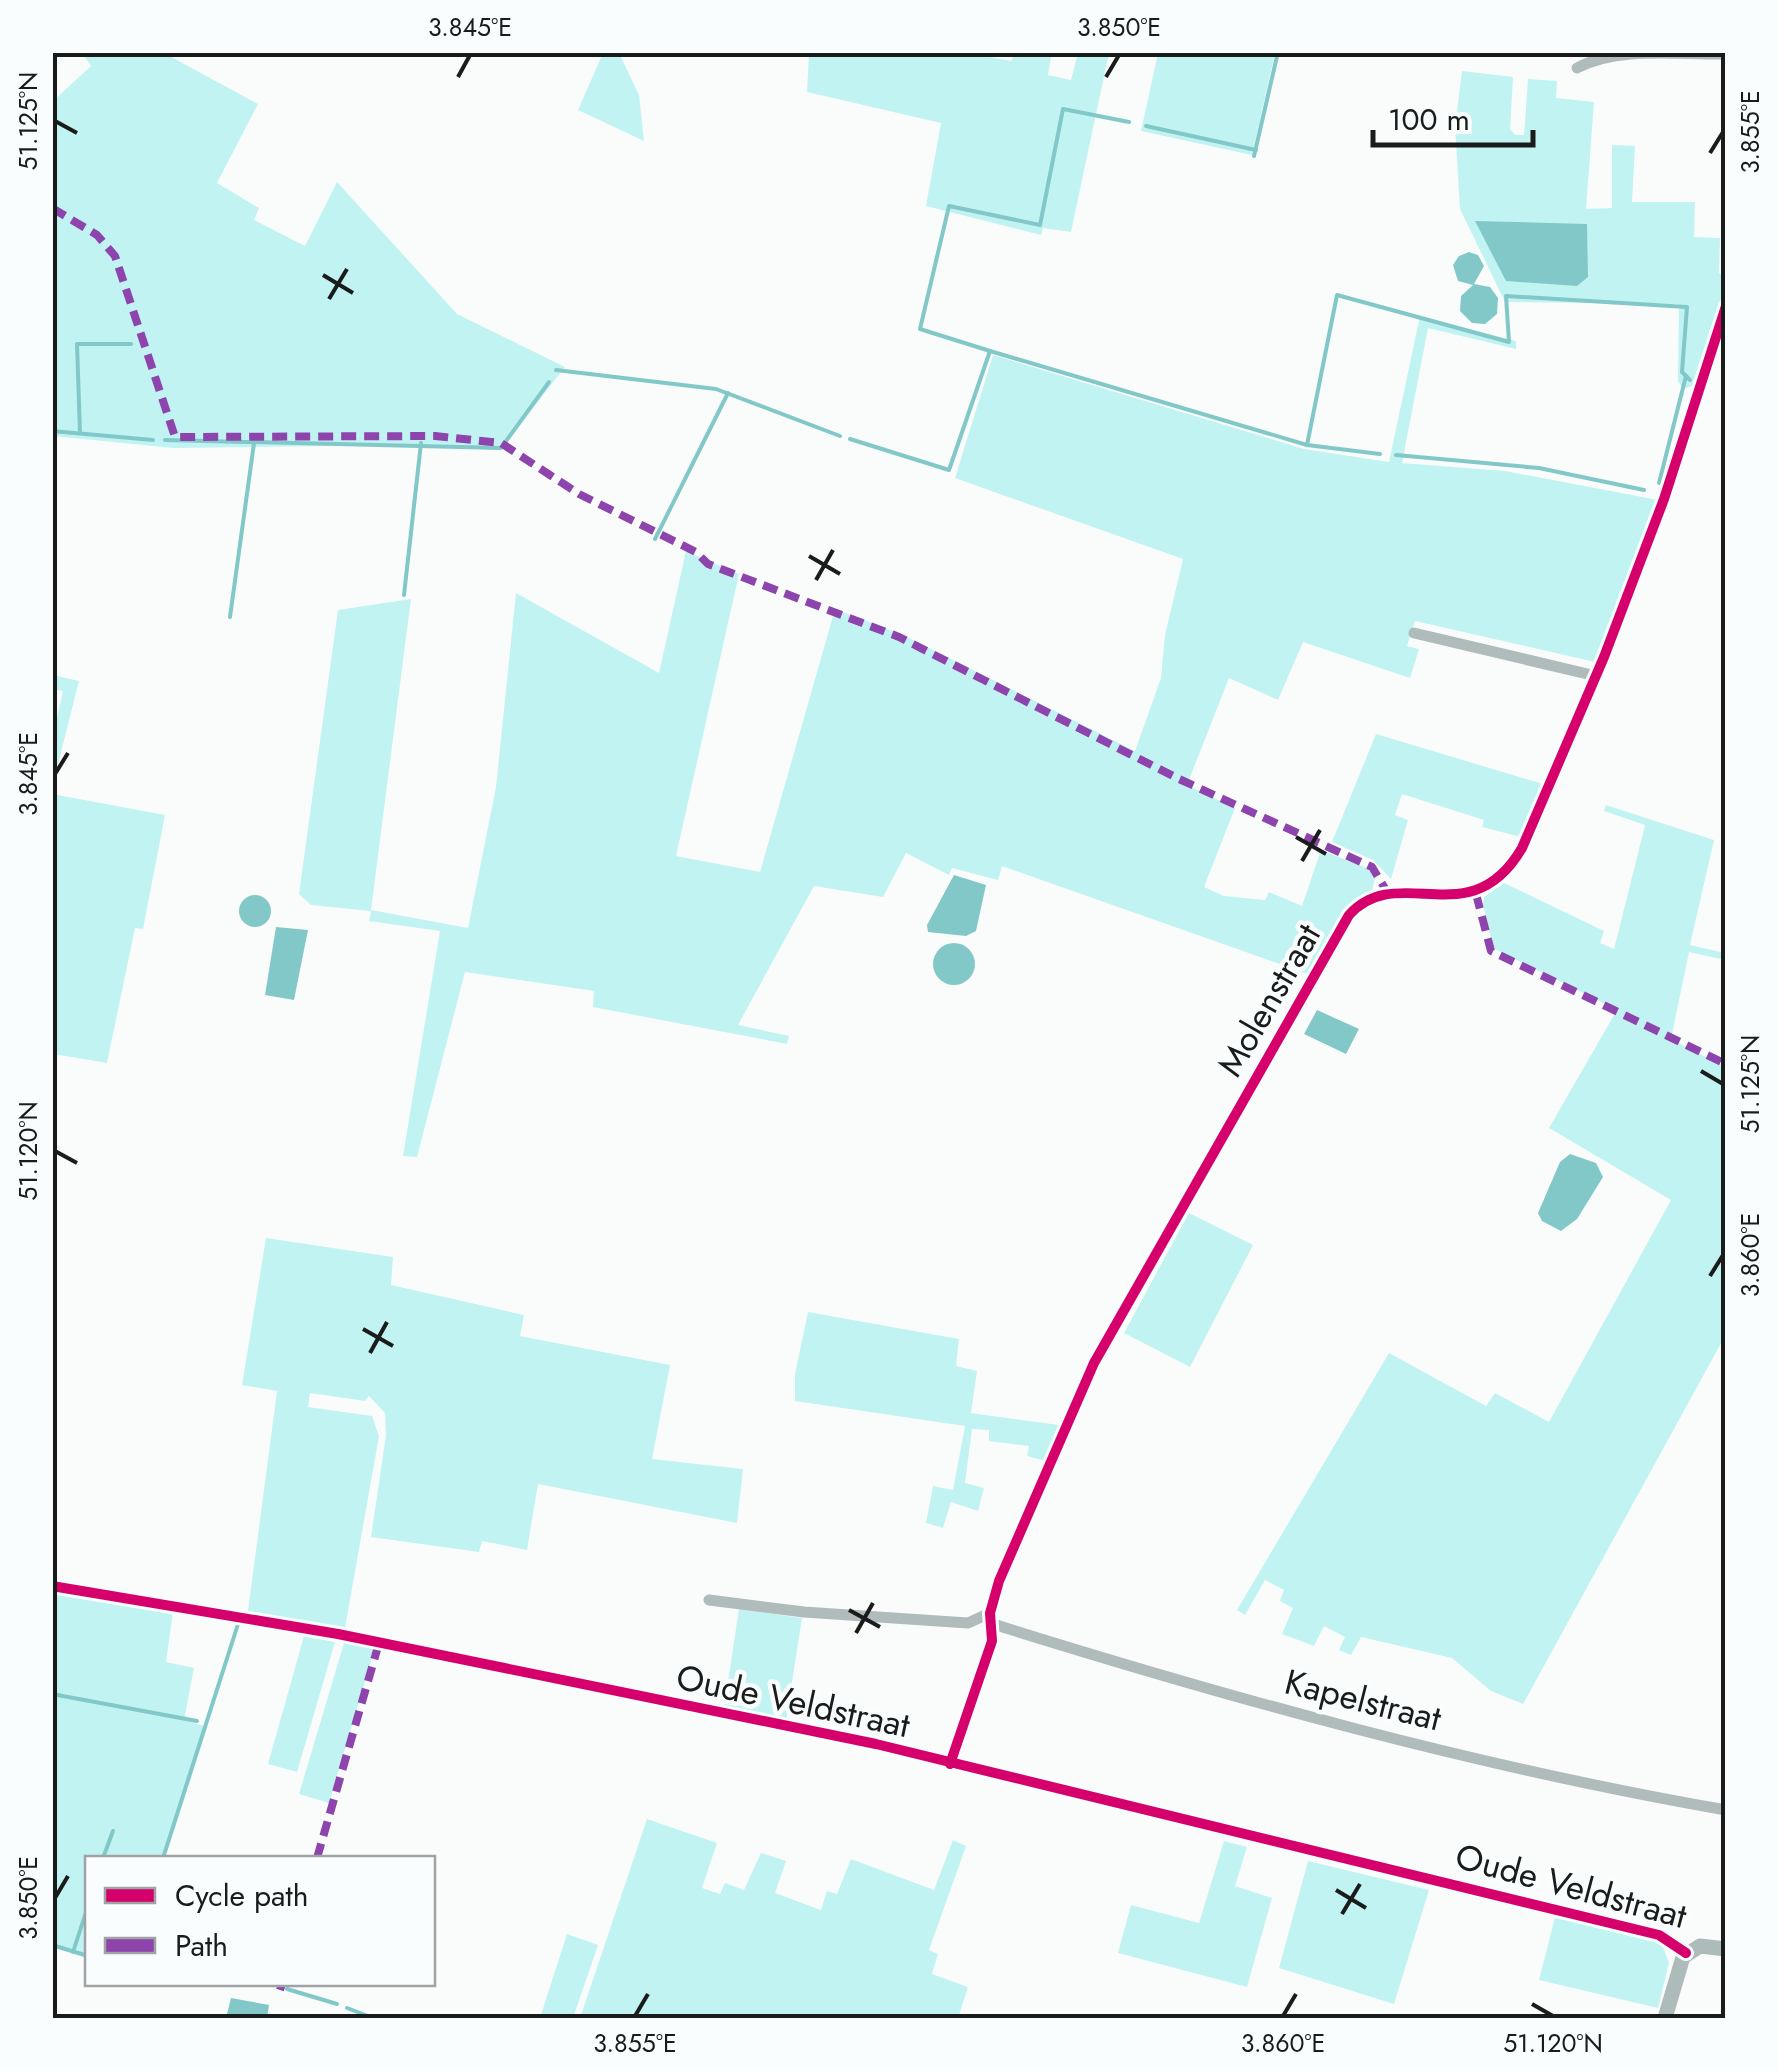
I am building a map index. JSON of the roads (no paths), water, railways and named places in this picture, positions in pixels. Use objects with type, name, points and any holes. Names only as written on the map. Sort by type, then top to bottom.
[{"type":"main road","name":"Oude Veldstraat","points":[[1686,1954],[1704,1946],[1726,1949]]},
{"type":"main road","points":[[1664,2018],[1686,1954]]},
{"type":"street","points":[[1577,68],[1594,59],[1624,55],[1726,54]]},
{"type":"street","name":"Molenstraat","points":[[950,1764],[992,1641],[999,1581],[1094,1363],[1349,915],[1372,898],[1389,895],[1476,894],[1503,874],[1522,848],[1596,676],[1664,500],[1726,306]]},
{"type":"street","points":[[1414,634],[1596,676]]},
{"type":"street","name":"Oude Veldstraat","points":[[52,1586],[342,1635],[876,1744],[1658,1935],[1686,1954]]},
{"type":"street","name":"Kapelstraat","points":[[709,1600],[804,1612],[968,1623],[992,1618],[1196,1688],[1540,1773],[1726,1810]]},
{"type":"waterway","points":[[1254,156],[1278,52]]},
{"type":"waterway","points":[[990,351],[920,329],[949,206],[1040,225],[1063,109],[1129,122]]},
{"type":"waterway","points":[[1146,126],[1256,150]]},
{"type":"waterway","points":[[850,439],[949,470],[990,351],[1307,445],[1337,295],[1509,342],[1506,296],[1687,307],[1682,372],[1690,380]]},
{"type":"waterway","points":[[80,433],[77,344],[131,344]]},
{"type":"waterway","points":[[556,370],[716,389],[840,436]]},
{"type":"waterway","points":[[1659,483],[1686,376]]},
{"type":"waterway","points":[[165,440],[501,448],[549,382]]},
{"type":"waterway","points":[[655,539],[728,393]]},
{"type":"waterway","points":[[52,431],[153,440]]},
{"type":"waterway","points":[[230,617],[254,443]]},
{"type":"waterway","points":[[404,595],[421,443]]},
{"type":"waterway","points":[[1307,445],[1380,454]]},
{"type":"waterway","points":[[1396,455],[1539,468],[1644,490]]},
{"type":"waterway","points":[[164,1856],[239,1621]]},
{"type":"waterway","points":[[52,1694],[197,1721]]},
{"type":"waterway","points":[[104,1856],[113,1831]]},
{"type":"waterway","points":[[73,1952],[85,1915]]},
{"type":"waterway","points":[[52,1945],[85,1955]]},
{"type":"waterway","points":[[287,1989],[337,2004]]},
{"type":"waterway","points":[[347,2008],[373,2018]]}]
